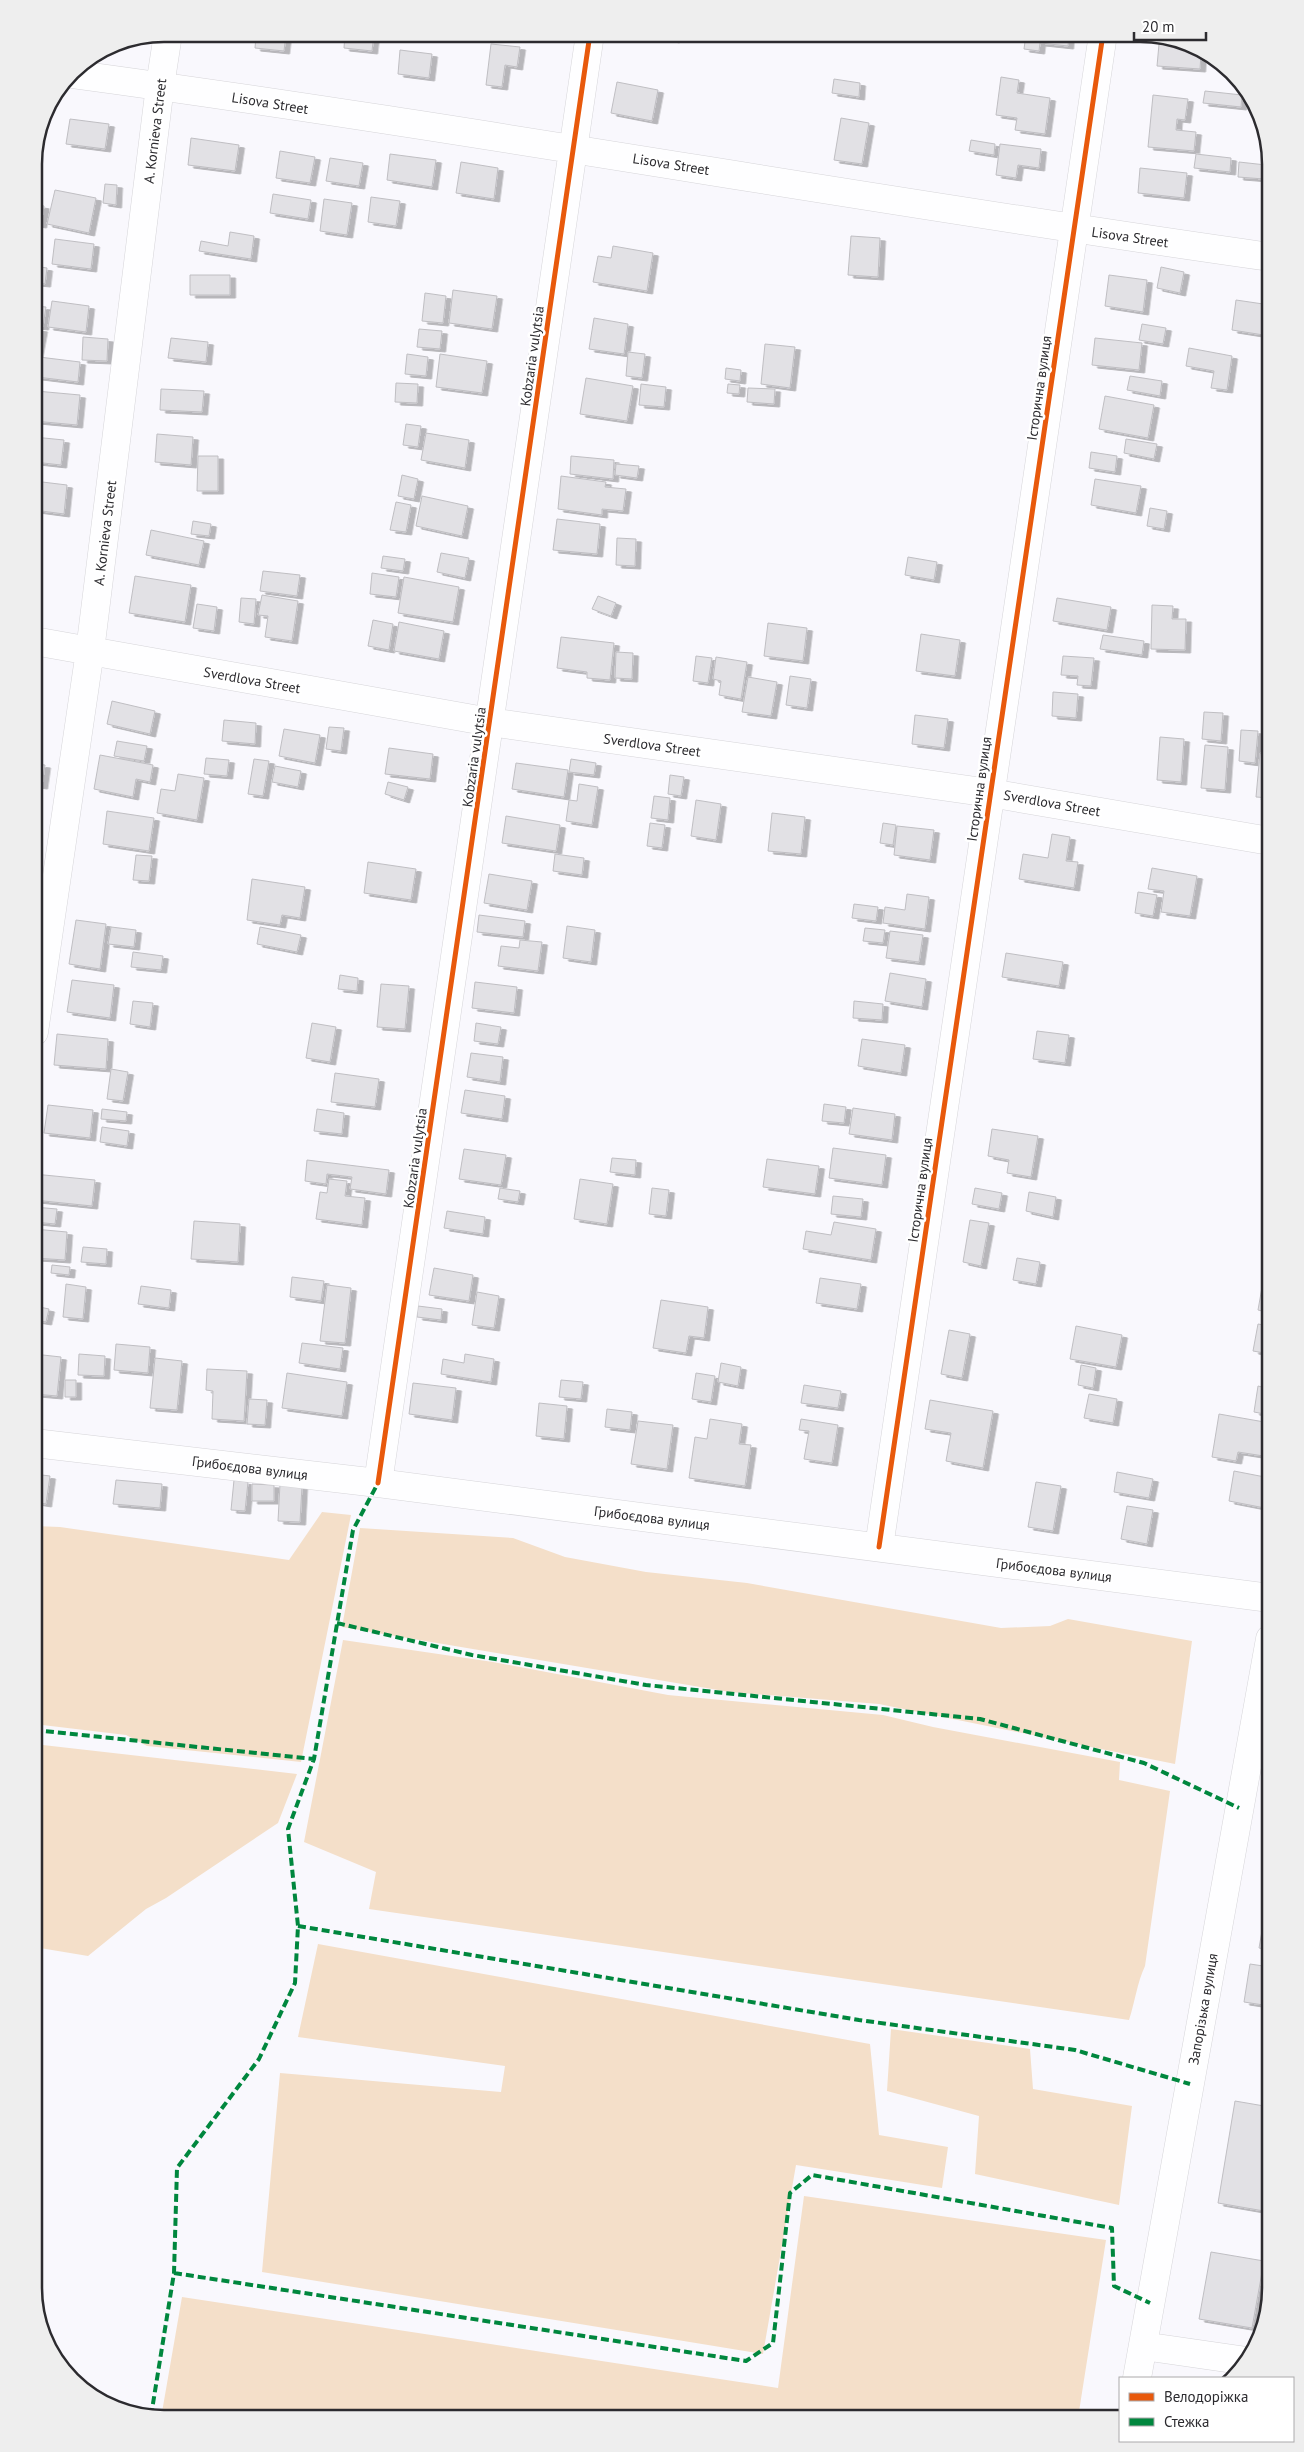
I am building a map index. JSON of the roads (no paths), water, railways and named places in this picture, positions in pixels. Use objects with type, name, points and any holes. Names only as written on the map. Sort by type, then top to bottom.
[{"type":"street","name":"A. Kornieva Street","points":[[43,973],[90,651],[167,43]]},
{"type":"street","name":"Kobzaria vulytsia","points":[[378,1483],[589,43]]},
{"type":"street","name":"Історична вулиця","points":[[879,1547],[1103,43]]},
{"type":"street","name":"Lisova Street","points":[[81,75],[574,149],[1074,230],[1262,256]]},
{"type":"street","name":"Sverdlova Street","points":[[43,643],[490,722],[990,793],[1262,840]]},
{"type":"street","name":"Грибоєдова вулиця","points":[[42,1444],[378,1483],[1262,1597]]},
{"type":"street","name":"Запорізька вулиця","points":[[1137,2377],[1262,1684]]},
{"type":"street","points":[[1143,2346],[1237,2360]]}]
